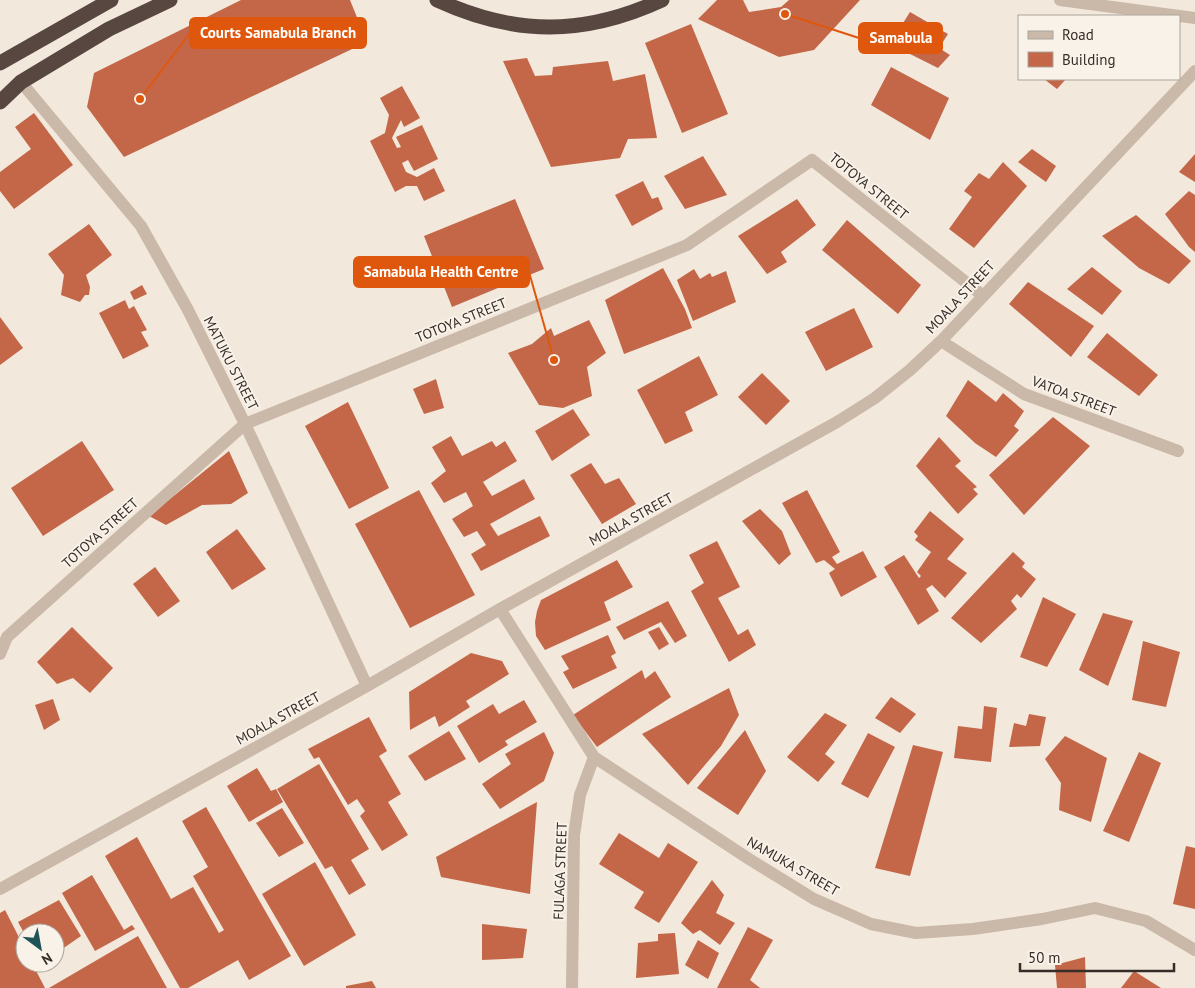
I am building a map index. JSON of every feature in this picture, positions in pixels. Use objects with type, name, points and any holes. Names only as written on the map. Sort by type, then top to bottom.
[{"type":"highway","points":[[0,63],[111,0]]},
{"type":"highway","points":[[0,102],[22,82],[118,24],[170,0]]},
{"type":"highway","points":[[437,0],[488,19],[522,26],[555,28],[587,25],[619,18],[662,0]]},
{"type":"street","points":[[1060,0],[1172,15]]},
{"type":"street","points":[[1180,16],[1195,18]]},
{"type":"street","name":"MOALA STREET","points":[[0,889],[367,686],[500,609],[845,417],[875,398],[910,370],[941,341],[1195,71]]},
{"type":"street","name":"MATUKU STREET","points":[[22,82],[141,226],[188,310],[245,424],[367,686]]},
{"type":"street","name":"TOTOYA STREET","points":[[0,654],[7,637],[245,424],[687,244],[812,160],[982,296]]},
{"type":"street","name":"VATOA STREET","points":[[941,341],[1024,394],[1178,451]]},
{"type":"street","name":"NAMUKA STREET","points":[[500,609],[594,757],[749,859],[814,899],[871,924],[916,932],[973,929],[1042,919],[1095,908],[1146,921],[1195,950]]},
{"type":"street","name":"FULAGA STREET","points":[[572,988],[574,835],[580,795],[594,757]]},
{"type":"building","points":[[241,0],[350,0],[367,42],[124,157],[87,107],[94,73]]},
{"type":"building","points":[[717,0],[743,0],[749,12],[781,7],[789,0],[860,0],[814,50],[779,57],[698,19]]},
{"type":"building","points":[[910,12],[948,34],[939,48],[950,55],[938,68],[890,44]]},
{"type":"building","points":[[691,24],[728,114],[682,133],[645,43]]},
{"type":"building","points":[[527,58],[535,76],[552,75],[553,67],[608,61],[613,81],[645,74],[657,138],[628,139],[620,158],[551,167],[503,61]]},
{"type":"building","points":[[891,67],[949,98],[930,140],[871,105]]},
{"type":"building","points":[[1045,80],[1065,80],[1057,89]]},
{"type":"building","points":[[402,86],[420,118],[404,127],[401,120],[392,138],[397,148],[401,147],[396,137],[422,125],[438,159],[414,171],[408,160],[402,163],[406,172],[417,177],[434,168],[445,191],[424,201],[417,186],[406,186],[395,192],[370,141],[385,133],[389,115],[380,98]]},
{"type":"building","points":[[34,113],[73,165],[14,209],[0,191],[0,172],[31,149],[15,127]]},
{"type":"building","points":[[1032,149],[1056,166],[1046,182],[1018,162]]},
{"type":"building","points":[[1195,154],[1195,182],[1179,172]]},
{"type":"building","points":[[703,156],[727,195],[685,209],[664,176]]},
{"type":"building","points":[[1003,162],[1027,186],[974,248],[949,229],[972,197],[964,191],[979,173],[989,179]]},
{"type":"building","points":[[643,181],[652,199],[658,197],[663,209],[632,226],[615,195]]},
{"type":"building","points":[[1189,191],[1195,195],[1195,252],[1189,247],[1165,214]]},
{"type":"building","points":[[515,199],[544,269],[452,307],[424,236]]},
{"type":"building","points":[[797,199],[816,225],[781,252],[787,262],[767,274],[738,236]]},
{"type":"building","points":[[1136,215],[1191,261],[1169,284],[1139,268],[1102,236]]},
{"type":"building","points":[[847,220],[921,285],[898,314],[822,250]]},
{"type":"building","points":[[89,224],[112,255],[86,275],[90,287],[89,295],[85,295],[80,302],[61,295],[64,275],[48,254]]},
{"type":"building","points":[[1092,267],[1122,291],[1102,315],[1067,289]]},
{"type":"building","points":[[663,268],[685,309],[692,328],[624,354],[605,300]]},
{"type":"building","points":[[694,269],[700,279],[710,273],[712,277],[726,271],[736,302],[693,321],[677,280]]},
{"type":"building","points":[[1028,282],[1094,326],[1071,357],[1009,304]]},
{"type":"building","points":[[142,285],[147,294],[134,300],[130,292]]},
{"type":"building","points":[[125,300],[129,309],[134,306],[147,330],[141,332],[149,346],[123,359],[99,313]]},
{"type":"building","points":[[854,308],[873,347],[826,371],[805,332]]},
{"type":"building","points":[[0,317],[23,348],[0,365]]},
{"type":"building","points":[[589,320],[606,353],[587,367],[592,396],[563,408],[539,405],[508,353],[532,344],[551,328],[554,336]]},
{"type":"building","points":[[1107,333],[1158,375],[1139,396],[1087,357]]},
{"type":"building","points":[[699,356],[718,395],[685,412],[693,431],[665,444],[637,390]]},
{"type":"building","points":[[762,373],[790,401],[766,425],[738,397]]},
{"type":"building","points":[[436,379],[444,408],[424,414],[413,389]]},
{"type":"building","points":[[968,380],[996,402],[1003,393],[1024,411],[1014,426],[1019,430],[996,457],[975,443],[946,416]]},
{"type":"building","points":[[348,402],[389,488],[349,509],[305,426]]},
{"type":"building","points":[[573,409],[590,435],[552,461],[535,431]]},
{"type":"building","points":[[1053,417],[1090,446],[1024,515],[989,475]]},
{"type":"building","points":[[451,436],[462,456],[492,441],[496,447],[505,441],[517,461],[483,482],[492,496],[524,479],[535,499],[490,524],[498,536],[540,516],[550,536],[481,571],[471,554],[486,545],[477,531],[464,537],[452,519],[473,506],[466,492],[444,503],[431,483],[446,471],[432,447]]},
{"type":"building","points":[[939,437],[961,461],[955,466],[977,487],[973,489],[978,494],[958,514],[916,466]]},
{"type":"building","points":[[82,441],[114,490],[43,536],[11,488]]},
{"type":"building","points":[[229,451],[248,493],[231,504],[202,505],[166,525],[149,516]]},
{"type":"building","points":[[591,463],[605,484],[619,478],[636,504],[602,524],[570,475]]},
{"type":"building","points":[[419,490],[475,595],[410,628],[355,524]]},
{"type":"building","points":[[807,490],[840,552],[832,557],[837,564],[863,551],[877,577],[841,597],[829,573],[835,569],[824,560],[816,563],[782,503]]},
{"type":"building","points":[[760,509],[782,531],[791,554],[779,565],[742,521]]},
{"type":"building","points":[[930,511],[964,539],[947,559],[967,573],[945,598],[932,585],[926,589],[939,611],[918,625],[884,567],[904,555],[919,578],[921,576],[917,572],[931,552],[915,540],[918,536],[914,532]]},
{"type":"building","points":[[237,529],[266,569],[232,590],[206,552]]},
{"type":"building","points":[[717,541],[740,587],[718,598],[738,635],[748,629],[756,645],[729,662],[691,591],[704,583],[689,555]]},
{"type":"building","points":[[1013,552],[1025,563],[1022,567],[1036,579],[1021,598],[1017,594],[1011,601],[1017,609],[981,643],[951,618]]},
{"type":"building","points":[[617,560],[633,587],[604,602],[611,620],[545,650],[536,636],[535,622],[541,600]]},
{"type":"building","points":[[155,567],[180,601],[158,617],[133,584]]},
{"type":"building","points":[[1043,597],[1076,614],[1047,667],[1020,657]]},
{"type":"building","points":[[668,601],[687,636],[675,643],[661,622],[624,640],[616,627]]},
{"type":"building","points":[[1103,613],[1133,621],[1108,686],[1079,670]]},
{"type":"building","points":[[72,627],[113,668],[90,693],[73,678],[57,684],[37,662]]},
{"type":"building","points":[[659,627],[669,644],[659,650],[648,632]]},
{"type":"building","points":[[608,635],[616,653],[611,656],[617,668],[573,689],[563,672],[569,669],[561,656]]},
{"type":"building","points":[[1143,641],[1180,652],[1166,707],[1132,700]]},
{"type":"building","points":[[471,653],[502,661],[509,674],[466,701],[470,707],[439,727],[435,716],[410,730],[409,692]]},
{"type":"building","points":[[642,670],[645,679],[655,671],[671,697],[597,747],[573,715]]},
{"type":"building","points":[[729,688],[739,715],[721,746],[688,785],[642,734]]},
{"type":"building","points":[[891,697],[916,714],[900,733],[875,718]]},
{"type":"building","points":[[53,699],[60,720],[44,730],[35,705]]},
{"type":"building","points":[[524,700],[537,722],[505,741],[508,745],[479,763],[457,726],[493,704],[499,714]]},
{"type":"building","points":[[984,706],[997,708],[991,762],[954,758],[958,726],[982,729]]},
{"type":"building","points":[[825,713],[847,725],[825,754],[835,762],[818,782],[787,757]]},
{"type":"building","points":[[1029,714],[1046,717],[1040,746],[1009,747],[1014,723],[1026,726]]},
{"type":"building","points":[[369,717],[387,751],[379,756],[401,794],[388,802],[408,835],[382,851],[360,816],[365,811],[357,799],[348,805],[319,757],[314,759],[308,749]]},
{"type":"building","points":[[745,730],[766,771],[738,815],[697,788]]},
{"type":"building","points":[[449,731],[466,759],[425,781],[408,756]]},
{"type":"building","points":[[544,732],[554,753],[544,781],[500,809],[482,784],[511,764],[505,754]]},
{"type":"building","points":[[868,733],[895,747],[868,798],[841,784]]},
{"type":"building","points":[[1065,736],[1107,758],[1091,822],[1059,810],[1061,783],[1045,759]]},
{"type":"building","points":[[913,745],[943,752],[910,876],[875,868]]},
{"type":"building","points":[[1139,752],[1161,763],[1129,842],[1103,831]]},
{"type":"building","points":[[319,764],[369,849],[351,860],[366,885],[349,895],[332,866],[325,869],[277,789]]},
{"type":"building","points":[[257,768],[271,791],[276,789],[283,802],[249,822],[227,786]]},
{"type":"building","points":[[537,802],[530,894],[441,877],[436,857]]},
{"type":"building","points":[[206,807],[291,956],[249,980],[238,960],[188,988],[180,988],[105,856],[137,837],[171,899],[193,887],[219,933],[224,930],[193,876],[208,867],[182,821]]},
{"type":"building","points":[[282,808],[304,843],[279,857],[256,823]]},
{"type":"building","points":[[619,833],[659,858],[668,843],[698,862],[659,923],[634,908],[644,892],[599,864]]},
{"type":"building","points":[[1186,846],[1195,848],[1195,909],[1173,904]]},
{"type":"building","points":[[315,862],[356,935],[304,966],[262,894]]},
{"type":"building","points":[[92,875],[124,930],[132,925],[135,929],[95,951],[62,893]]},
{"type":"building","points":[[712,880],[724,895],[716,913],[735,923],[720,945],[700,930],[693,934],[681,923]]},
{"type":"building","points":[[59,900],[81,936],[65,947],[65,923],[18,922]]},
{"type":"building","points":[[5,910],[15,930],[15,973],[37,973],[45,988],[0,988],[0,913]]},
{"type":"building","points":[[482,924],[527,929],[523,958],[482,960]]},
{"type":"building","points":[[748,927],[773,940],[750,980],[760,988],[717,988]]},
{"type":"building","points":[[675,933],[679,974],[636,978],[638,943],[658,941],[658,934]]},
{"type":"building","points":[[138,936],[167,988],[49,988]]},
{"type":"building","points":[[698,940],[719,953],[708,979],[685,965]]},
{"type":"building","points":[[1085,957],[1086,988],[1057,988],[1055,965]]},
{"type":"building","points":[[1134,971],[1161,988],[1121,988]]},
{"type":"building","points":[[372,981],[376,988],[346,988],[346,986]]},
{"type":"place","name":"Samabula","points":[[785,14]]},
{"type":"place","name":"Courts Samabula Branch","points":[[140,99]]},
{"type":"place","name":"Samabula Health Centre","points":[[554,360]]}]
